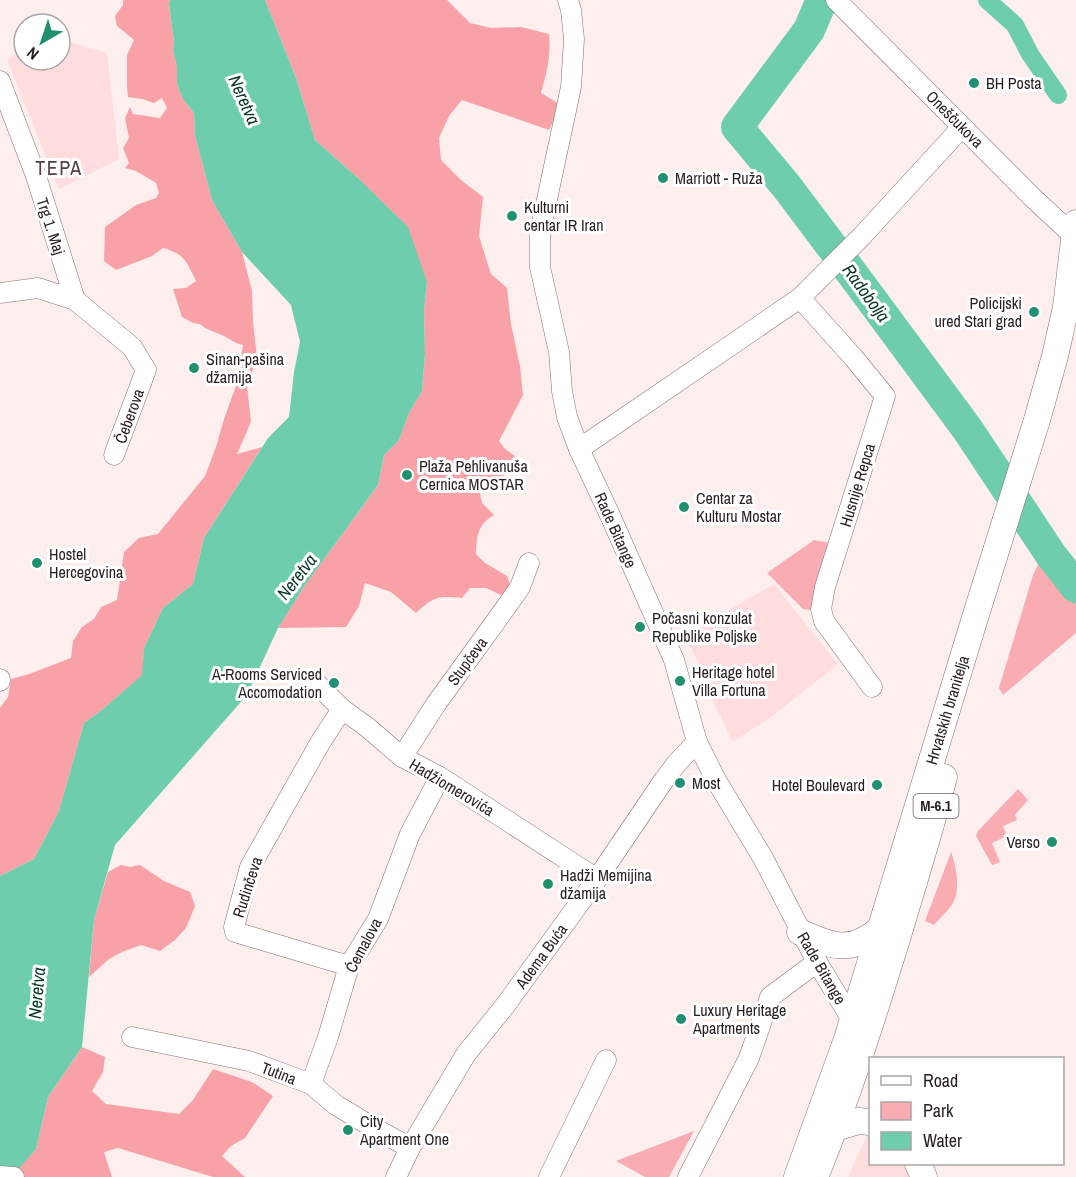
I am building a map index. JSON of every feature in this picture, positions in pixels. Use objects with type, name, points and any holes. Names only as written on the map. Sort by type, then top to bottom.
[{"type":"main road","name":"M-6.1","points":[[1023,494],[1037,420],[1066,307],[1076,233]]},
{"type":"main road","name":"M-6.1","points":[[868,1052],[980,649],[1000,563],[1056,407],[1076,325]]},
{"type":"main road","name":"Hrvatskih branitelja","points":[[797,1177],[835,1072],[1000,563]]},
{"type":"main road","points":[[800,932],[833,945],[849,945],[864,941],[880,929]]},
{"type":"main road","points":[[815,1177],[868,1052],[852,1020]]},
{"type":"main road","points":[[836,1128],[858,1121],[869,1122]]},
{"type":"street","name":"Rade Bitange","points":[[568,0],[574,39],[571,87],[540,232],[540,267],[559,352],[567,417],[579,449],[674,660],[694,733],[716,780],[763,858],[800,932],[852,1020]]},
{"type":"street","name":"Oneščukova","points":[[836,0],[1032,197],[1076,233]]},
{"type":"street","name":"Trg 1. Maj","points":[[0,81],[36,176],[75,300]]},
{"type":"street","points":[[579,449],[800,298],[862,236],[963,127]]},
{"type":"street","points":[[0,293],[38,288],[75,300]]},
{"type":"street","name":"Husnije Repca","points":[[800,298],[885,396],[825,587],[821,609],[824,621],[872,687]]},
{"type":"street","name":"Čeberova","points":[[75,300],[132,347],[146,370],[114,455]]},
{"type":"street","name":"Stupčeva","points":[[402,757],[436,704],[520,587],[529,563]]},
{"type":"street","name":"Hadžiomerovića","points":[[316,683],[342,709],[402,757],[440,777],[597,879]]},
{"type":"street","name":"Rudinčeva","points":[[342,709],[309,762],[250,867],[234,927],[235,932],[349,966]]},
{"type":"street","name":"Adema Buća","points":[[396,1177],[410,1148],[466,1054],[504,1007],[597,879],[676,765],[694,733]]},
{"type":"street","name":"Ćemalova","points":[[311,1084],[349,966],[378,919],[410,834],[440,777]]},
{"type":"street","points":[[688,1177],[749,1058],[770,997],[817,962]]},
{"type":"street","name":"Tutina","points":[[132,1037],[249,1061],[311,1084],[336,1105],[410,1148]]},
{"type":"street","points":[[549,1177],[606,1060]]},
{"type":"street","points":[[0,1176],[14,1177]]},
{"type":"shaded area","points":[[123,0],[170,0],[177,84],[183,99],[194,113],[195,135],[212,200],[242,252],[252,291],[257,357],[247,386],[251,422],[237,454],[262,447],[204,538],[193,584],[163,608],[144,648],[143,675],[84,723],[59,811],[34,859],[0,876],[0,708],[8,697],[11,679],[71,658],[73,641],[82,627],[94,619],[101,607],[117,600],[124,552],[139,538],[158,534],[205,476],[236,386],[243,345],[182,317],[173,289],[186,288],[196,281],[187,263],[176,253],[163,248],[152,256],[116,270],[104,261],[105,227],[136,205],[156,198],[159,193],[156,183],[136,171],[125,168],[129,163],[123,148],[129,138],[125,118],[130,107],[133,114],[160,118],[167,108],[162,98],[154,103],[128,97],[127,55],[134,40],[117,26],[115,16],[123,5]]},
{"type":"shaded area","points":[[265,0],[447,0],[470,23],[491,28],[521,27],[549,34],[548,64],[541,93],[561,105],[549,130],[462,100],[449,116],[439,138],[441,160],[483,197],[479,236],[491,274],[507,288],[511,324],[520,366],[523,395],[499,441],[515,456],[509,473],[479,489],[482,503],[494,515],[481,527],[476,554],[485,563],[507,576],[511,587],[501,595],[486,588],[470,588],[462,598],[437,598],[416,613],[391,592],[365,583],[359,606],[346,627],[278,628],[303,588],[378,485],[384,455],[399,440],[409,413],[422,391],[427,282],[359,179],[315,140],[296,78]]},
{"type":"shaded area","name":"TEPA","points":[[72,43],[107,53],[119,159],[59,189],[7,60],[12,56],[12,72],[72,72]]},
{"type":"shaded area","points":[[774,584],[838,664],[770,718],[732,742],[708,692],[708,680],[685,638]]},
{"type":"shaded area","points":[[121,865],[130,867],[140,865],[164,881],[190,892],[195,906],[186,928],[160,951],[141,945],[109,959],[89,977],[94,920],[108,872]]},
{"type":"shaded area","points":[[82,1047],[105,1057],[103,1072],[92,1091],[106,1104],[179,1114],[193,1100],[213,1069],[252,1082],[273,1096],[245,1138],[231,1146],[222,1156],[245,1177],[213,1177],[118,1148],[104,1152],[112,1177],[14,1177],[13,1174],[36,1149],[48,1097]]},
{"type":"shaded area","points":[[869,1135],[869,1165],[908,1165],[913,1177],[848,1177]]},
{"type":"green space","points":[[814,540],[836,544],[817,611],[803,609],[767,573]]},
{"type":"green space","points":[[1042,556],[1076,597],[1076,633],[1003,695],[999,688],[1033,575]]},
{"type":"green space","points":[[1018,789],[1028,800],[1015,815],[1017,820],[1003,826],[1007,836],[992,843],[1000,862],[992,865],[976,836],[978,831]]},
{"type":"green space","points":[[951,852],[955,863],[957,891],[951,906],[934,925],[925,921]]},
{"type":"green space","points":[[694,1131],[669,1177],[645,1177],[616,1161]]},
{"type":"water","name":"Neretva","points":[[170,0],[265,0],[296,78],[315,140],[408,227],[427,282],[422,391],[409,413],[399,440],[384,455],[378,485],[303,588],[278,628],[247,695],[115,845],[94,920],[82,1047],[48,1097],[36,1149],[14,1174],[0,1177],[0,876],[34,859],[59,811],[84,723],[142,675],[144,648],[163,608],[193,584],[204,538],[268,438],[289,417],[300,342],[291,305],[242,252],[212,200],[195,135],[194,113],[183,99],[177,84]]},
{"type":"waterway","name":"Radobolja","points":[[987,0],[1015,25],[1030,54],[1058,95]]},
{"type":"waterway","name":"Radobolja","points":[[821,2],[809,30],[737,127],[787,187],[968,430],[1051,555],[1076,587]]},
{"type":"place","name":"BH Posta","points":[[974,83]]},
{"type":"place","name":"Marriott - Ruža","points":[[663,178]]},
{"type":"place","name":"Kulturni centar IR Iran","points":[[512,216]]},
{"type":"place","name":"Policijski ured Stari grad","points":[[1034,312]]},
{"type":"place","name":"Sinan-pašina džamija","points":[[194,368]]},
{"type":"place","name":"Plaža Pehlivanuša Cernica MOSTAR","points":[[407,475]]},
{"type":"place","name":"Centar za Kulturu Mostar","points":[[684,507]]},
{"type":"place","name":"Hostel Hercegovina","points":[[37,563]]},
{"type":"place","name":"Počasni konzulat Republike Poljske","points":[[640,627]]},
{"type":"place","name":"Heritage hotel Villa Fortuna","points":[[680,681]]},
{"type":"place","name":"A-Rooms Serviced Accomodation","points":[[334,683]]},
{"type":"place","name":"Most","points":[[680,783]]},
{"type":"place","name":"Hotel Boulevard","points":[[877,785]]},
{"type":"place","name":"Verso","points":[[1052,842]]},
{"type":"place","name":"Hadži Memijina džamija","points":[[548,884]]},
{"type":"place","name":"Luxury Heritage Apartments","points":[[681,1019]]},
{"type":"place","name":"City Apartment One","points":[[348,1130]]},
{"type":"district","name":"TEPA","points":[[59,168]]}]
